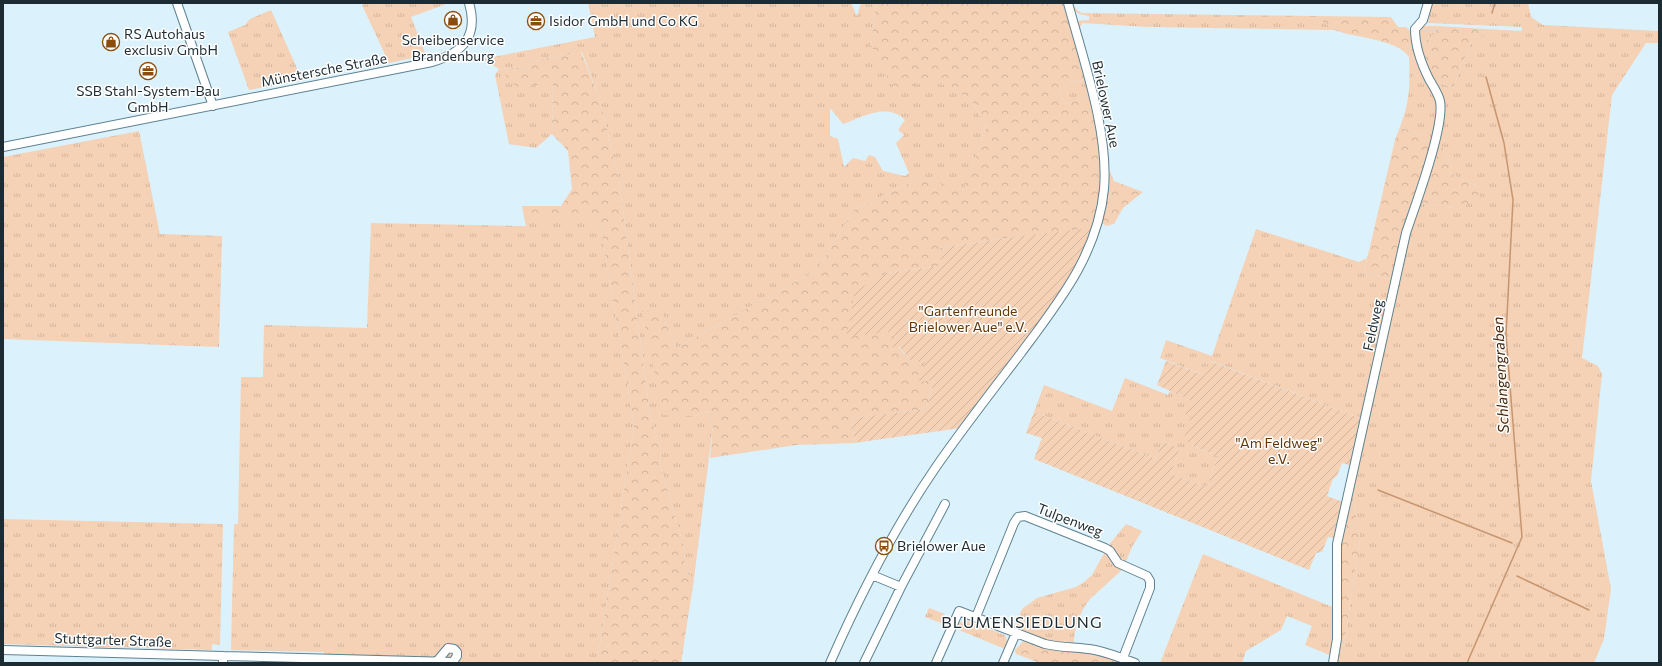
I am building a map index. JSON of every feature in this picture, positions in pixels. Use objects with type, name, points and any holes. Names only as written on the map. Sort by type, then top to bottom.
[{"type":"street","points":[[177,3],[213,106]]},
{"type":"street","name":"Münstersche Straße","points":[[3,147],[432,62],[448,57],[463,45],[470,31],[472,16],[469,3]]},
{"type":"street","name":"Brielower Aue","points":[[830,663],[872,575],[914,501],[936,468],[1074,279],[1095,231],[1104,191],[1103,145],[1095,107],[1068,3]]},
{"type":"street","name":"Feldweg","points":[[1333,663],[1337,639],[1337,544],[1406,233],[1423,185],[1440,114],[1439,98],[1416,46],[1415,29],[1423,20],[1428,3]]},
{"type":"street","points":[[864,663],[901,587],[945,504]]},
{"type":"street","name":"Tulpenweg","points":[[976,617],[1014,523],[1018,517],[1025,516],[1105,548],[1110,551],[1118,563],[1147,576],[1150,581],[1150,588],[1123,658]]},
{"type":"street","points":[[872,575],[901,587]]},
{"type":"street","points":[[936,663],[959,611],[1058,647],[1094,650],[1123,658],[1134,663]]},
{"type":"street","points":[[1003,663],[1016,633]]},
{"type":"street","name":"Stuttgarter Straße","points":[[3,650],[223,659],[437,661]]},
{"type":"green space","points":[[367,3],[449,3],[411,17],[426,55],[389,63],[362,5]]},
{"type":"green space","points":[[588,3],[851,3],[857,16],[861,3],[876,3],[871,45],[971,99],[986,128],[963,192],[921,177],[854,210],[818,269],[676,348],[662,313],[695,416],[709,411],[713,425],[694,579],[684,571],[685,551],[659,461],[662,454],[650,414],[619,180],[599,97],[582,52],[538,60],[525,67],[500,69],[553,81],[552,134],[536,148],[509,144],[495,75],[499,69],[483,59],[595,37]],"holes":[[[830,108],[843,124],[866,115],[883,112],[891,112],[905,120],[898,130],[904,135],[896,143],[909,173],[905,176],[883,171],[875,157],[869,155],[865,161],[853,158],[844,167],[838,139],[830,136]]]},
{"type":"green space","points":[[876,3],[1065,3],[1086,80],[1069,82],[1059,93],[1066,104],[1090,96],[1100,145],[1101,185],[1092,229],[1006,238],[940,248],[942,266],[886,273],[898,347],[912,362],[925,360],[934,379],[926,409],[852,418],[854,443],[796,445],[710,458],[713,425],[709,411],[695,416],[663,415],[642,311],[662,313],[676,348],[818,269],[854,210],[921,177],[963,191],[986,128],[971,99],[932,79],[895,92],[871,45]]},
{"type":"green space","points":[[1072,3],[1078,11],[1082,13],[1316,16],[1335,30],[1148,27],[1082,23],[1079,30],[1077,21],[1089,20],[1089,16],[1078,13],[1074,9]]},
{"type":"green space","points":[[1432,3],[1528,3],[1531,17],[1543,25],[1659,31],[1659,43],[1646,43],[1612,95],[1582,358],[1598,366],[1602,374],[1591,481],[1611,589],[1604,639],[1594,663],[1335,663],[1340,645],[1344,646],[1360,539],[1352,490],[1409,236],[1419,202],[1453,208],[1479,187],[1449,173],[1451,165],[1441,144],[1436,145],[1443,114],[1432,80],[1453,88],[1473,37],[1484,36],[1485,29],[1522,31],[1522,27],[1428,23]]},
{"type":"green space","points":[[271,10],[300,75],[312,70],[315,78],[249,90],[228,32],[245,25],[250,19]]},
{"type":"green space","points":[[1316,16],[1391,17],[1398,27],[1406,27],[1413,34],[1418,58],[1409,57],[1396,46],[1337,31]]},
{"type":"green space","points":[[1423,26],[1438,26],[1434,34],[1419,47],[1418,31]]},
{"type":"green space","points":[[1438,26],[1485,29],[1484,36],[1473,37],[1453,88],[1432,80],[1419,47],[1434,34]]},
{"type":"green space","points":[[581,52],[599,97],[619,180],[650,414],[662,454],[659,461],[685,551],[684,571],[694,579],[681,663],[597,663],[634,425],[599,218],[524,217],[522,206],[561,206],[572,189],[568,151],[552,134],[553,82],[518,89],[500,69],[525,67],[538,60]]},
{"type":"green space","points":[[1409,57],[1418,58],[1439,105],[1433,139],[1400,127],[1409,93]]},
{"type":"green space","points":[[1086,80],[1090,96],[1066,104],[1059,93],[1069,82]]},
{"type":"green space","points":[[1400,127],[1433,139],[1393,281],[1364,272],[1395,140]]},
{"type":"green space","points":[[139,131],[160,234],[222,236],[219,347],[3,339],[3,157]]},
{"type":"green space","points":[[1441,144],[1451,165],[1449,173],[1479,187],[1480,201],[1453,208],[1419,202],[1436,145]]},
{"type":"green space","points":[[1110,171],[1114,181],[1143,192],[1123,208],[1114,224],[1106,226],[1101,222],[1107,177]]},
{"type":"green space","points":[[524,217],[599,217],[634,425],[597,663],[324,663],[324,652],[231,650],[234,524],[238,524],[241,377],[263,377],[264,325],[367,328],[371,223],[526,226]]},
{"type":"green space","name":"\"Gartenfreunde Brielower Aue\" e.V.","points":[[1090,228],[1092,229],[1083,255],[1049,311],[961,428],[854,443],[852,418],[926,409],[934,380],[919,382],[925,361],[912,362],[899,347],[892,347],[895,331],[846,337],[855,291],[886,273],[941,266],[940,248]]},
{"type":"green space","points":[[1256,229],[1359,262],[1367,258],[1364,272],[1393,281],[1362,419],[1211,361],[1203,375],[1160,358],[1166,340],[1212,356]]},
{"type":"green space","name":"\"Am Feldweg\" e.V.","points":[[1166,361],[1203,375],[1210,361],[1362,419],[1352,466],[1342,463],[1337,476],[1333,479],[1327,496],[1343,502],[1335,538],[1328,537],[1322,552],[1316,553],[1309,570],[1034,459],[1042,438],[1026,433],[1034,412],[1156,459],[1162,441],[1180,448],[1171,474],[1207,487],[1218,456],[1191,445],[1184,438],[1191,416],[1185,414],[1190,400],[1157,385]]},
{"type":"green space","points":[[1125,378],[1168,395],[1170,391],[1191,400],[1191,445],[1218,456],[1207,487],[1171,474],[1180,448],[1162,441],[1156,459],[1034,412],[1044,385],[1112,411]]},
{"type":"green space","points":[[1352,490],[1360,539],[1344,646],[1340,645],[1338,552]]},
{"type":"green space","points":[[3,519],[223,524],[220,645],[212,644],[212,650],[3,644]]},
{"type":"green space","points":[[1126,524],[1142,531],[1132,547],[1123,569],[1090,599],[1083,609],[1076,626],[1073,645],[1057,644],[1013,629],[1022,609],[1037,598],[1076,587],[1092,575],[1108,546]]},
{"type":"green space","points":[[1203,554],[1335,608],[1332,656],[1305,645],[1312,626],[1287,616],[1281,630],[1246,651],[1242,663],[1160,663]]},
{"type":"green space","points":[[929,608],[945,614],[943,619],[951,622],[949,626],[925,617]]},
{"type":"green space","points":[[966,620],[1005,635],[1007,641],[1005,649],[954,628],[956,624]]},
{"type":"green space","points":[[1025,639],[1098,653],[1127,663],[1040,663],[1016,654],[1015,650]]},
{"type":"waterway","points":[[1492,13],[1495,3]]},
{"type":"waterway","name":"Schlangengraben","points":[[1467,663],[1522,537],[1506,335],[1513,200],[1504,143],[1486,77]]},
{"type":"waterway","points":[[1378,490],[1512,543]]},
{"type":"waterway","points":[[1517,576],[1589,610]]},
{"type":"place","name":"Scheibenservice Brandenburg","points":[[453,20]]},
{"type":"place","name":"Isidor GmbH und Co KG","points":[[536,21]]},
{"type":"place","name":"RS Autohaus exclusiv GmbH","points":[[111,42]]},
{"type":"place","name":"SSB Stahl-System-Bau GmbH","points":[[148,71]]},
{"type":"place","name":"Brielower Aue","points":[[884,546]]},
{"type":"district","name":"BLUMENSIEDLUNG","points":[[1022,622]]}]
